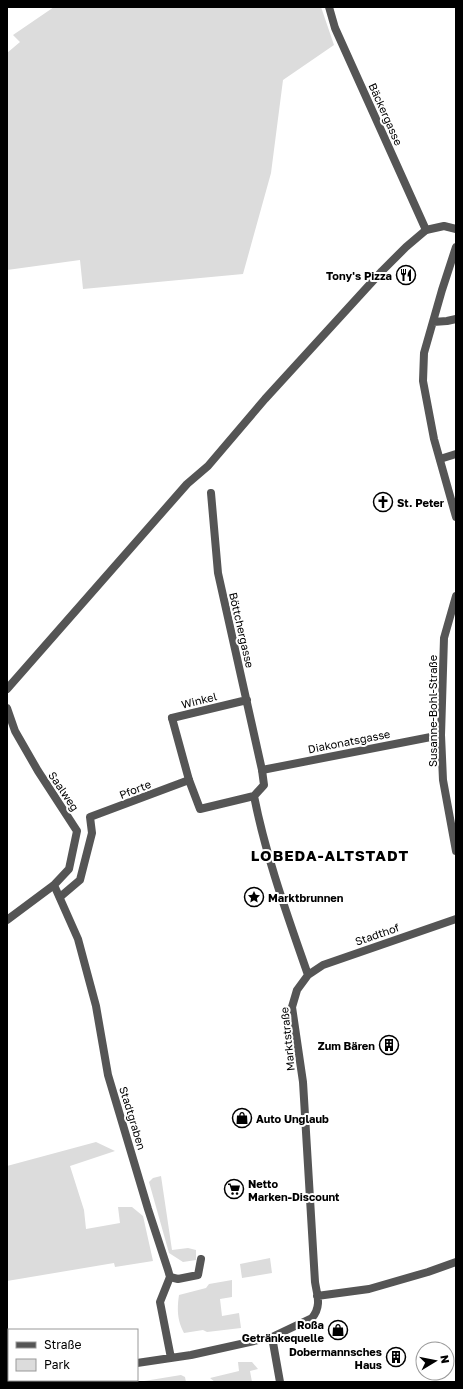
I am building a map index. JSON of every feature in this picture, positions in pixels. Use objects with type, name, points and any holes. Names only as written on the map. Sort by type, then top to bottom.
[{"type":"street","name":"Bäckergasse","points":[[329,7],[335,28],[426,230]]},
{"type":"street","points":[[7,689],[187,484],[208,466],[265,399],[382,271],[426,230],[444,226],[456,229]]},
{"type":"street","points":[[456,247],[424,353],[423,381],[430,419],[456,517]]},
{"type":"street","points":[[433,322],[456,319]]},
{"type":"street","points":[[440,459],[456,454]]},
{"type":"street","name":"Böttchergasse","points":[[211,493],[218,573],[262,770],[264,786],[254,796]]},
{"type":"street","name":"Susanne-Bohl-Straße","points":[[456,596],[444,638],[441,735],[443,780],[456,851]]},
{"type":"street","name":"Winkel","points":[[247,700],[172,718],[189,780],[200,809],[254,796]]},
{"type":"street","name":"Saalweg","points":[[7,708],[15,731],[38,771],[77,831],[69,869],[54,885],[7,920]]},
{"type":"street","name":"Diakonatsgasse","points":[[262,770],[441,735]]},
{"type":"street","name":"Pforte","points":[[60,897],[80,880],[92,833],[90,818],[189,780]]},
{"type":"street","points":[[254,796],[260,827],[283,902],[308,975]]},
{"type":"street","name":"Stadtgraben","points":[[54,885],[78,939],[96,1006],[108,1075],[170,1277]]},
{"type":"street","name":"Stadthof","points":[[308,975],[323,964],[456,919]]},
{"type":"street","name":"Marktstraße","points":[[138,1363],[171,1358],[272,1337],[312,1318],[318,1308],[315,1282],[303,1082],[292,1007],[297,990],[308,975]]},
{"type":"street","points":[[171,1358],[160,1302],[170,1277],[178,1279],[198,1274],[201,1259]]},
{"type":"street","points":[[317,1296],[369,1289],[428,1272],[456,1262]]},
{"type":"street","points":[[272,1337],[280,1382]]},
{"type":"green space","points":[[54,7],[321,7],[334,45],[283,80],[271,173],[243,274],[83,289],[80,260],[7,270],[7,53],[20,42],[13,35]]},
{"type":"green space","points":[[96,1142],[115,1151],[70,1166],[84,1210],[86,1229],[120,1223],[118,1207],[132,1207],[143,1216],[153,1261],[115,1267],[114,1263],[7,1281],[7,1166]]},
{"type":"green space","points":[[161,1176],[172,1250],[188,1248],[196,1250],[196,1260],[183,1262],[169,1253],[149,1182],[153,1178]]},
{"type":"green space","points":[[270,1258],[272,1273],[242,1278],[240,1264]]},
{"type":"green space","points":[[232,1280],[232,1297],[220,1299],[222,1316],[239,1313],[241,1328],[207,1332],[203,1330],[184,1333],[178,1314],[179,1295],[206,1288],[209,1284]]},
{"type":"green space","points":[[238,1362],[252,1362],[258,1369],[250,1371],[252,1382],[215,1382],[210,1378],[239,1371]]},
{"type":"green space","points":[[181,1375],[185,1377],[186,1382],[138,1382]]},
{"type":"place","name":"Tony's Pizza","points":[[406,275]]},
{"type":"place","name":"St. Peter","points":[[383,502]]},
{"type":"place","name":"Marktbrunnen","points":[[254,897]]},
{"type":"place","name":"Zum Bären","points":[[389,1045]]},
{"type":"place","name":"Auto Unglaub","points":[[242,1118]]},
{"type":"place","name":"Netto Marken-Discount","points":[[234,1189]]},
{"type":"place","name":"Roßa Getränkequelle","points":[[338,1330]]},
{"type":"place","name":"Dobermannsches Haus","points":[[396,1357]]},
{"type":"district","name":"LOBEDA-ALTSTADT","points":[[330,855]]}]
